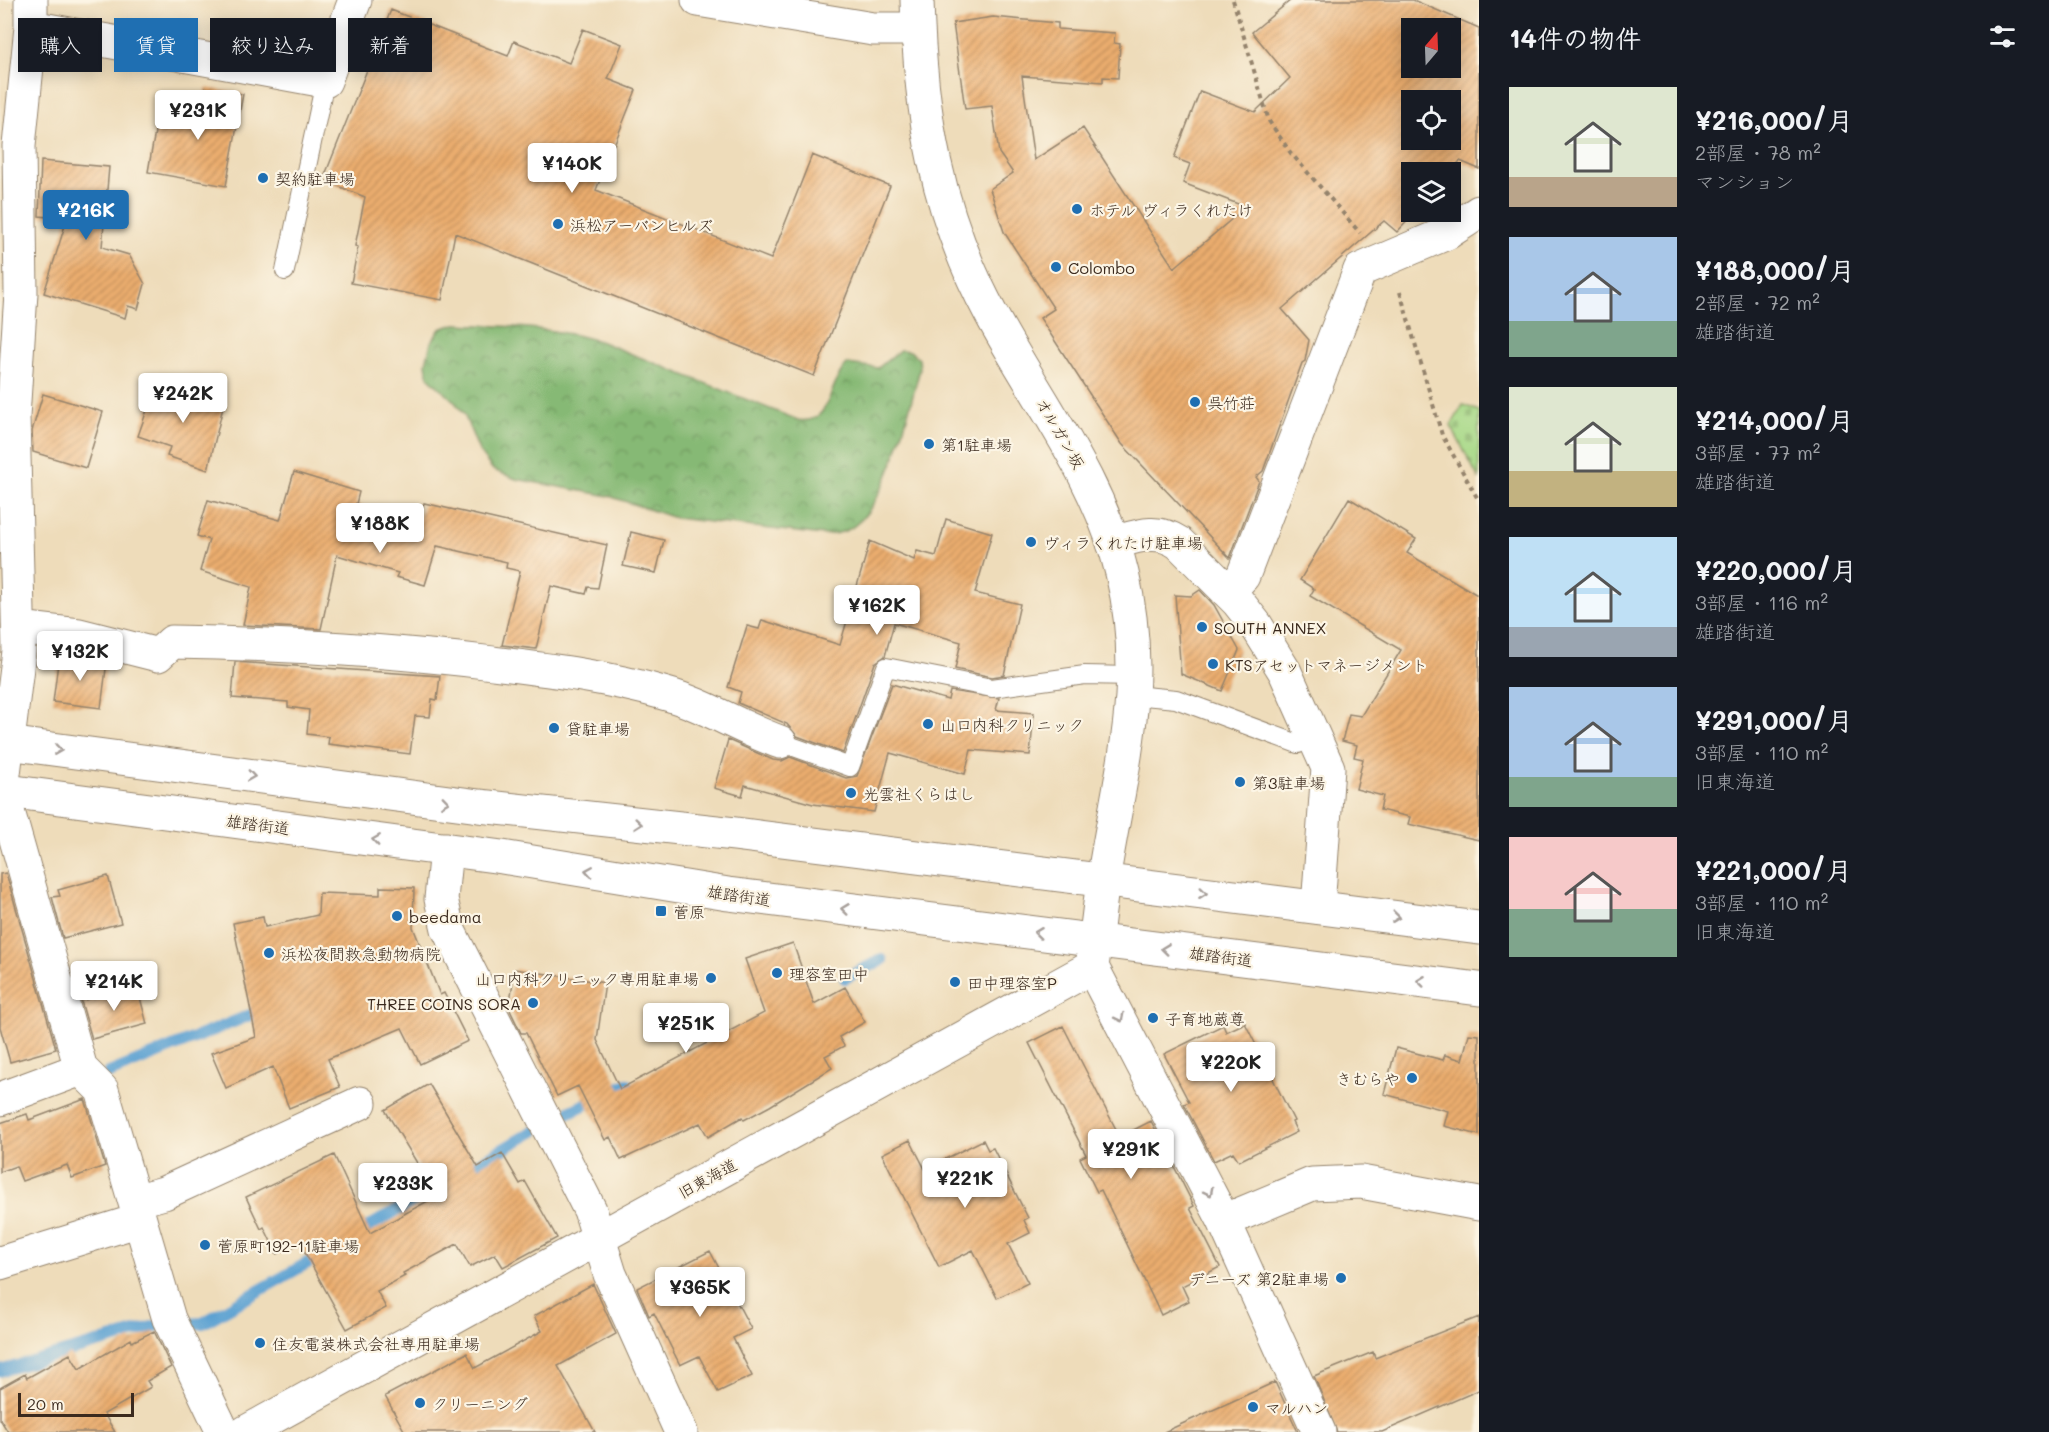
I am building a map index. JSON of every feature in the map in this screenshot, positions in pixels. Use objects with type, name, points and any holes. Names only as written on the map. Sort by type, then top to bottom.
[{"type":"street","points":[[223,1432],[169,1319],[102,1089],[81,1070],[1,790],[4,743],[19,628],[6,454],[21,293],[9,146],[31,14],[325,81],[355,0]]},
{"type":"street","points":[[698,0],[873,30],[917,14]]},
{"type":"street","name":"オルガン坂","points":[[917,14],[925,123],[940,190],[950,222],[976,286],[1077,460],[1097,500],[1113,543],[1128,602],[1133,685],[1127,756],[1103,881]]},
{"type":"street","points":[[1228,592],[1243,576],[1360,270],[1447,233],[1479,212]]},
{"type":"street","points":[[1113,543],[1145,533],[1169,536],[1228,592],[1256,625],[1271,648],[1328,768],[1318,908]]},
{"type":"street","points":[[19,628],[79,635],[158,655],[172,642],[259,643],[372,650],[541,669],[663,693],[780,742]]},
{"type":"street","points":[[4,743],[479,806],[747,835],[1479,928]]},
{"type":"street","name":"雄踏街道","points":[[1,790],[446,849],[1094,954],[1479,989]]},
{"type":"street","points":[[446,849],[441,898],[448,929],[590,1210],[610,1274],[681,1432]]},
{"type":"street","points":[[1103,881],[1094,954],[1224,1221],[1319,1432]]},
{"type":"street","name":"旧東海道","points":[[246,1432],[599,1238],[1094,954]]},
{"type":"street","points":[[0,1099],[81,1070]]},
{"type":"street","points":[[0,1263],[137,1210],[164,1193],[360,1103]]},
{"type":"street","points":[[1224,1221],[1312,1184],[1361,1182],[1479,1204]]},
{"type":"lane","points":[[285,271],[325,81]]},
{"type":"lane","points":[[780,742],[850,767],[886,667],[992,688],[1085,675],[1133,685],[1298,744],[1314,736]]},
{"type":"path","points":[[1233,0],[1263,104],[1279,138],[1395,273],[1442,435],[1479,501]]},
{"type":"green space","points":[[456,324],[546,330],[599,341],[798,420],[809,420],[823,410],[836,381],[847,364],[878,368],[900,350],[910,351],[919,359],[920,369],[893,461],[871,507],[858,523],[842,532],[824,535],[675,518],[609,496],[516,479],[493,470],[480,453],[464,414],[454,401],[428,377],[426,363],[431,343],[440,329]]},
{"type":"green space","points":[[1463,405],[1479,411],[1479,479],[1451,426]]},
{"type":"building","points":[[1291,0],[1413,0],[1455,18],[1401,18],[1401,78],[1461,78],[1461,20],[1479,28],[1479,169],[1460,161],[1401,162],[1401,222],[1406,222],[1397,232],[1384,221],[1282,309],[1309,340],[1305,361],[1302,363],[1263,471],[1256,477],[1259,481],[1230,558],[1122,444],[1040,318],[1054,309],[1004,232],[990,189],[1013,173],[999,153],[992,106],[965,109],[953,23],[993,17],[1058,23],[1058,29],[1115,33],[1114,43],[1120,44],[1118,78],[1103,77],[1103,82],[1022,76],[1034,160],[1083,128],[1174,268],[1246,207],[1183,183],[1190,164],[1174,158],[1200,91],[1255,112],[1290,78],[1252,32]]},
{"type":"building","name":"浜松アーバンヒルズ","points":[[391,10],[411,18],[388,18]]},
{"type":"building","name":"浜松アーバンヒルズ","points":[[432,26],[508,56],[514,41],[569,63],[583,29],[622,44],[608,79],[636,90],[596,190],[771,259],[812,155],[890,186],[814,376],[455,233],[442,300],[351,283],[358,247],[355,246],[365,197],[323,180],[366,72],[432,72]]},
{"type":"building","points":[[206,88],[243,94],[226,186],[148,172],[158,114],[201,121]]},
{"type":"building","points":[[41,161],[109,167],[102,247],[129,255],[145,284],[138,309],[128,306],[125,318],[44,293],[67,219],[39,216]]},
{"type":"building","points":[[157,381],[224,403],[208,470],[167,456],[170,447],[138,436]]},
{"type":"building","points":[[43,394],[103,412],[86,468],[33,452],[32,431]]},
{"type":"building","points":[[294,472],[359,492],[356,504],[418,523],[424,503],[607,545],[598,588],[588,587],[586,594],[551,586],[536,649],[502,645],[520,571],[506,568],[507,562],[437,546],[425,585],[396,577],[398,573],[337,555],[321,629],[243,625],[251,587],[200,571],[209,540],[197,536],[208,500],[280,520]]},
{"type":"building","points":[[1349,498],[1416,539],[1407,553],[1479,596],[1479,840],[1408,824],[1410,817],[1380,810],[1383,796],[1356,789],[1363,759],[1354,757],[1357,745],[1342,741],[1349,714],[1361,716],[1401,650],[1310,596],[1314,589],[1300,580]]},
{"type":"building","points":[[946,519],[992,533],[975,593],[1020,604],[1004,675],[992,677],[955,669],[961,642],[894,623],[885,656],[875,663],[843,753],[797,736],[787,724],[738,703],[741,692],[728,687],[747,626],[759,629],[762,620],[840,645],[870,541],[914,560],[917,551],[936,556]]},
{"type":"building","points":[[631,532],[664,540],[656,573],[623,566]]},
{"type":"building","name":"SOUTH ANNEX","points":[[1200,590],[1214,605],[1239,650],[1222,691],[1181,674],[1175,595],[1191,596]]},
{"type":"building","points":[[59,655],[107,661],[101,708],[53,702]]},
{"type":"building","points":[[235,662],[440,676],[437,700],[432,699],[430,717],[415,716],[410,754],[328,744],[329,737],[307,734],[309,710],[288,707],[288,702],[232,698]]},
{"type":"building","points":[[892,684],[948,700],[950,691],[999,698],[996,710],[1034,713],[1030,755],[971,750],[965,774],[890,753],[874,812],[813,804],[745,785],[742,796],[714,788],[728,740],[773,760],[782,761],[790,757],[846,778],[857,776]]},
{"type":"building","points":[[6,873],[56,1049],[10,1062],[0,1027],[0,874]]},
{"type":"building","points":[[108,876],[121,923],[63,938],[52,897],[60,896],[58,890]]},
{"type":"building","points":[[380,887],[414,888],[413,927],[440,995],[444,993],[468,1041],[420,1064],[402,1028],[328,1059],[340,1087],[289,1108],[273,1067],[226,1088],[211,1053],[256,1037],[233,923],[263,917],[265,927],[318,915],[319,893],[380,895]]},
{"type":"building","points":[[793,943],[814,1004],[845,987],[865,1022],[839,1037],[844,1046],[825,1056],[832,1068],[770,1106],[744,1120],[742,1117],[708,1137],[700,1123],[621,1160],[610,1137],[605,1140],[578,1086],[557,1096],[526,1033],[521,1033],[509,1008],[515,969],[605,983],[597,1040],[620,1089],[764,1013],[745,959]]},
{"type":"building","points":[[137,986],[147,1024],[92,1039],[81,1001]]},
{"type":"building","points":[[1245,1023],[1294,1121],[1292,1122],[1297,1132],[1239,1161],[1233,1152],[1214,1161],[1184,1104],[1189,1102],[1164,1054],[1223,1025],[1226,1032]]},
{"type":"building","points":[[1063,1026],[1120,1137],[1151,1121],[1194,1206],[1190,1208],[1220,1267],[1182,1286],[1189,1301],[1161,1315],[1101,1190],[1097,1192],[1080,1158],[1086,1155],[1029,1043]]},
{"type":"building","points":[[1469,1034],[1479,1035],[1479,1135],[1444,1126],[1448,1111],[1384,1094],[1396,1048],[1443,1060],[1445,1055],[1462,1060]]},
{"type":"building","points":[[429,1084],[478,1167],[502,1153],[520,1184],[525,1181],[557,1238],[503,1267],[495,1254],[470,1267],[457,1244],[403,1273],[405,1276],[377,1291],[386,1308],[347,1329],[300,1244],[277,1254],[264,1227],[261,1229],[246,1197],[334,1155],[370,1233],[437,1196],[385,1110]]},
{"type":"building","points":[[85,1099],[105,1166],[72,1178],[67,1165],[22,1181],[16,1166],[0,1172],[0,1123],[27,1114],[29,1120]]},
{"type":"building","points":[[910,1140],[925,1169],[983,1140],[988,1150],[993,1148],[1028,1218],[1024,1220],[1030,1233],[1008,1244],[1028,1283],[997,1298],[973,1250],[939,1267],[882,1154]]},
{"type":"building","points":[[710,1251],[751,1329],[733,1338],[752,1376],[718,1392],[699,1356],[680,1365],[654,1313],[649,1316],[637,1288]]},
{"type":"building","points":[[593,1284],[616,1334],[558,1366],[595,1432],[405,1432],[385,1396],[467,1353],[475,1368],[542,1331],[534,1316]]},
{"type":"building","points":[[1479,1317],[1479,1390],[1382,1432],[1337,1432],[1314,1376],[1373,1352],[1375,1358]]},
{"type":"building","points":[[154,1331],[171,1367],[147,1381],[151,1387],[104,1414],[115,1432],[8,1432],[0,1419],[0,1388],[25,1374],[27,1378],[70,1354],[79,1369],[131,1339],[132,1342]]},
{"type":"building","name":"マルハン","points":[[1275,1382],[1298,1432],[1164,1432]]},
{"type":"waterway","points":[[845,978],[882,960]]},
{"type":"waterway","points":[[109,1073],[265,1009]]},
{"type":"waterway","points":[[559,1117],[627,1084]]},
{"type":"waterway","points":[[462,1173],[534,1131]]},
{"type":"waterway","points":[[353,1236],[447,1181]]},
{"type":"waterway","points":[[187,1324],[203,1323],[323,1254]]},
{"type":"waterway","points":[[0,1371],[156,1326]]},
{"type":"place","name":"契約駐車場","points":[[263,178]]},
{"type":"place","name":"ホテル ヴィラくれたけ","points":[[1077,209]]},
{"type":"place","name":"浜松アーバンヒルズ","points":[[558,224]]},
{"type":"place","name":"Colombo","points":[[1056,267]]},
{"type":"place","name":"呉竹荘","points":[[1195,402]]},
{"type":"place","name":"第1駐車場","points":[[929,444]]},
{"type":"place","name":"ヴィラくれたけ駐車場","points":[[1031,542]]},
{"type":"place","name":"SOUTH ANNEX","points":[[1202,627]]},
{"type":"place","name":"KTSアセットマネージメント","points":[[1213,664]]},
{"type":"place","name":"山口内科クリニック","points":[[928,724]]},
{"type":"place","name":"貸駐車場","points":[[554,728]]},
{"type":"place","name":"第3駐車場","points":[[1240,782]]},
{"type":"place","name":"光雲社くらはし","points":[[851,793]]},
{"type":"place","name":"菅原","points":[[661,911]]},
{"type":"place","name":"beedama","points":[[397,916]]},
{"type":"place","name":"浜松夜間救急動物病院","points":[[269,953]]},
{"type":"place","name":"理容室田中","points":[[777,973]]},
{"type":"place","name":"山口内科クリニック専用駐車場","points":[[711,978]]},
{"type":"place","name":"田中理容室P","points":[[955,982]]},
{"type":"place","name":"THREE COINS SORA","points":[[533,1003]]},
{"type":"place","name":"子育地蔵尊","points":[[1153,1018]]},
{"type":"place","name":"きむらや","points":[[1412,1078]]},
{"type":"place","name":"菅原町192-11駐車場","points":[[205,1245]]},
{"type":"place","name":"デニーズ 第2駐車場","points":[[1341,1278]]},
{"type":"place","name":"住友電装株式会社専用駐車場","points":[[260,1343]]},
{"type":"place","name":"クリーニング","points":[[420,1403]]},
{"type":"place","name":"マルハン","points":[[1253,1407]]}]
